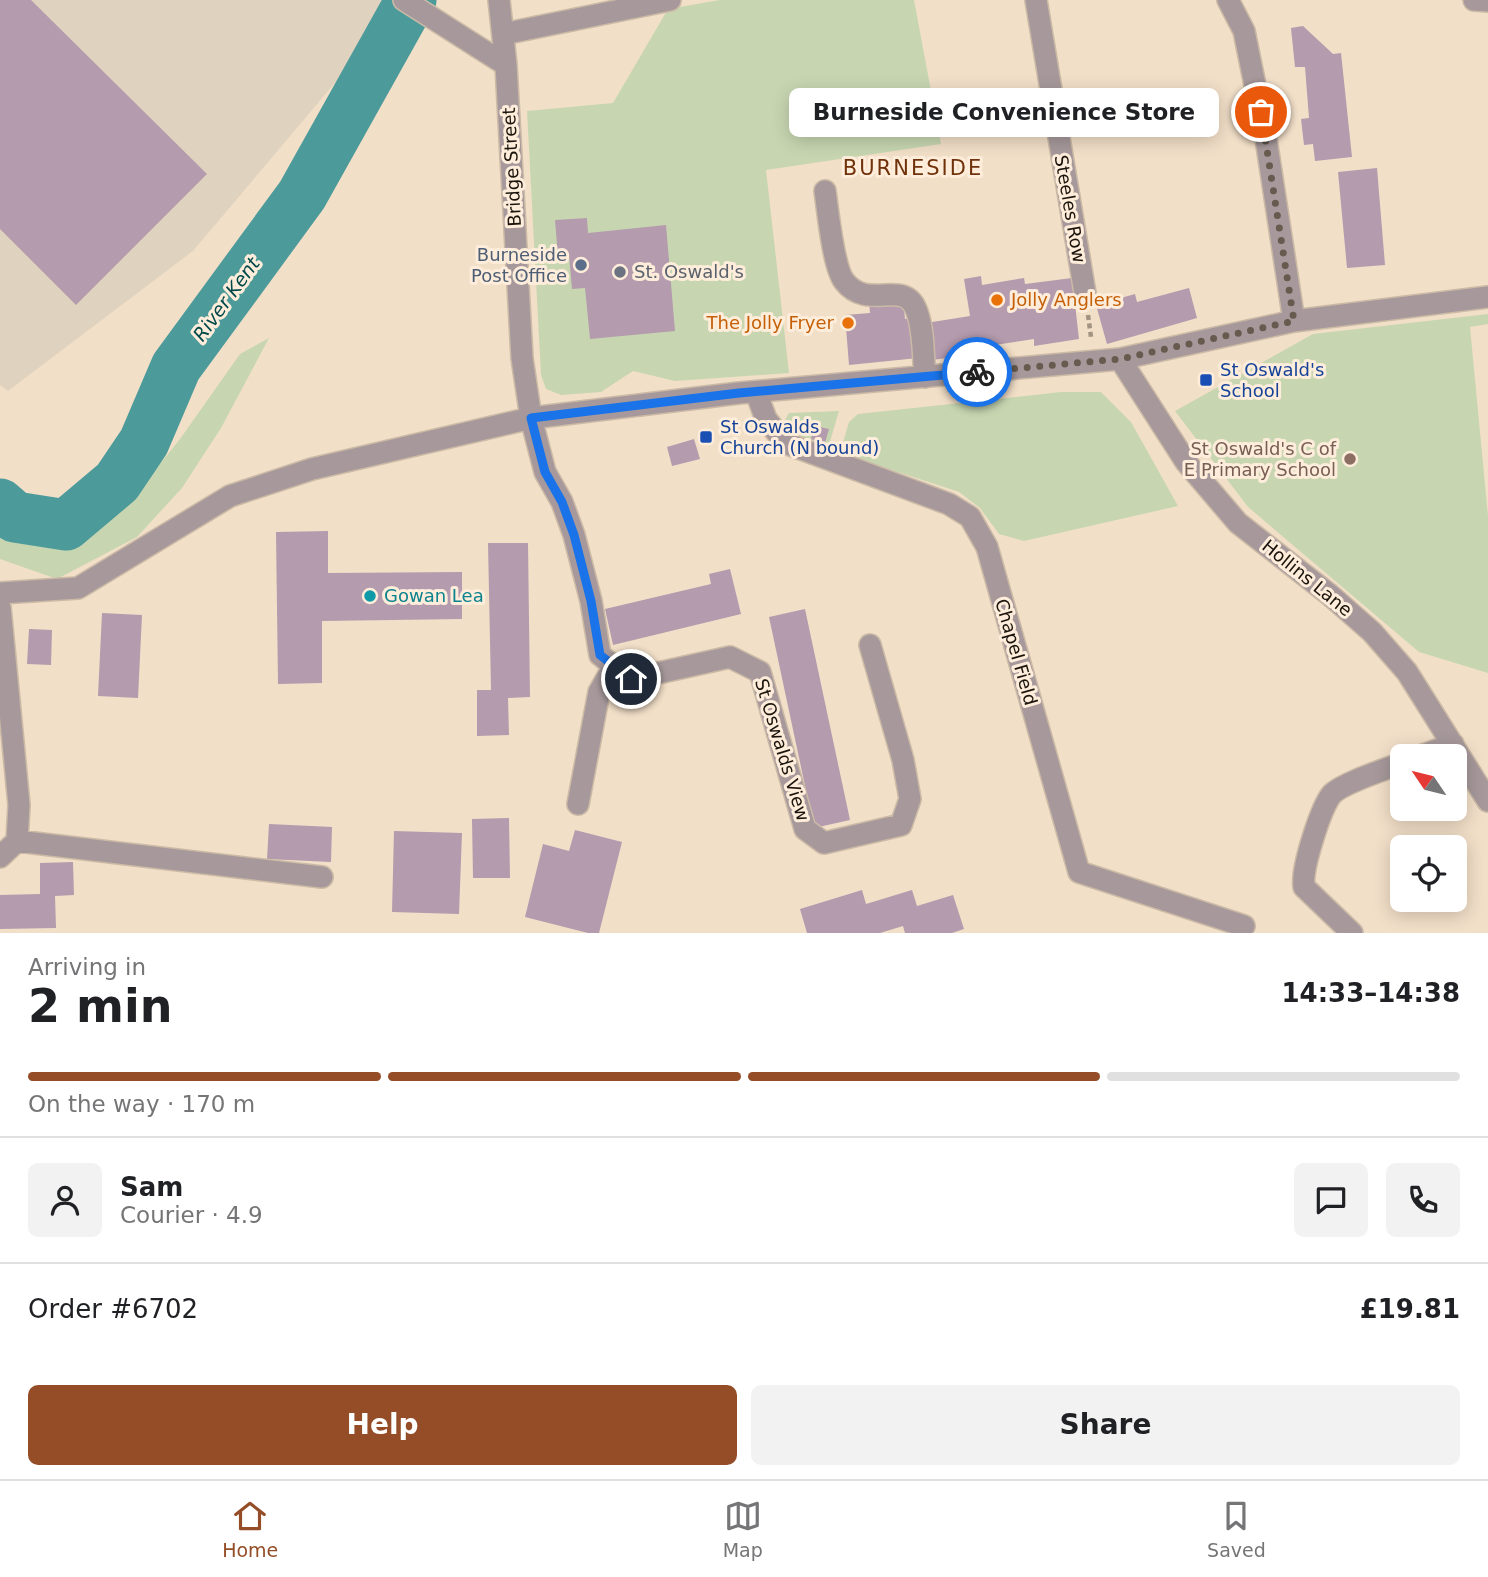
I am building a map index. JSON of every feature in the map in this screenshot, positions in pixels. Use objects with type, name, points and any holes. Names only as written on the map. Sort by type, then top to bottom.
[{"type":"street","points":[[404,0],[506,65]]},
{"type":"street","points":[[503,34],[670,0]]},
{"type":"street","name":"Steeles Row","points":[[1036,0],[1085,293]]},
{"type":"street","points":[[1228,0],[1244,31],[1250,58],[1266,139],[1294,321]]},
{"type":"street","points":[[1474,0],[1488,1]]},
{"type":"street","name":"Bridge Street","points":[[499,1],[506,65],[522,358],[531,418]]},
{"type":"street","points":[[825,191],[842,279],[858,293],[866,296],[899,294],[911,302],[918,313],[925,377]]},
{"type":"street","points":[[0,593],[78,588],[230,496],[312,468],[531,418],[756,392],[1120,359],[1294,321],[1488,297]]},
{"type":"street","name":"Hollins Lane","points":[[1120,359],[1186,462],[1238,523],[1330,595],[1372,632],[1407,672],[1453,744]]},
{"type":"street","name":"Chapel Field","points":[[756,392],[766,419],[785,443],[949,504],[970,517],[986,547],[1079,872],[1244,926]]},
{"type":"street","points":[[531,418],[545,472],[562,502],[574,535],[591,601],[600,655],[614,666],[599,692],[578,804]]},
{"type":"street","points":[[0,607],[19,806],[12,832],[0,857]]},
{"type":"street","name":"St Oswalds View","points":[[614,666],[631,679],[730,657],[760,672],[804,829],[824,843],[901,825],[910,799],[903,760],[870,645]]},
{"type":"street","points":[[1352,933],[1304,887],[1304,863],[1334,792],[1390,767]]},
{"type":"street","name":"Hollins Lane","points":[[1467,767],[1488,801]]},
{"type":"street","points":[[12,832],[322,877]]},
{"type":"path","points":[[1085,293],[1094,362]]},
{"type":"shaded area","points":[[0,0],[405,0],[193,251],[8,391],[0,385]]},
{"type":"green space","points":[[720,0],[914,0],[941,144],[766,170],[789,373],[675,381],[633,371],[601,392],[561,395],[546,389],[541,375],[527,111],[613,103],[668,9]]},
{"type":"green space","name":"St Oswald's C of E Primary School","points":[[1488,314],[1488,324],[1470,327],[1488,516],[1488,673],[1419,652],[1248,507],[1175,411],[1313,334]]},
{"type":"green space","points":[[269,338],[221,428],[182,488],[137,537],[57,579],[0,559],[0,524],[32,543],[61,538],[131,500],[180,439],[240,354]]},
{"type":"green space","points":[[1061,392],[1101,392],[1131,422],[1178,506],[1024,541],[999,534],[980,508],[959,492],[840,453],[849,422],[858,414]]},
{"type":"green space","points":[[839,411],[829,445],[796,435],[785,420],[789,413]]},
{"type":"building","points":[[0,0],[31,0],[207,174],[76,305],[0,229]]},
{"type":"building","points":[[1303,26],[1333,54],[1341,53],[1352,157],[1315,161],[1313,144],[1304,145],[1301,119],[1309,118],[1305,67],[1295,67],[1291,28]]},
{"type":"building","points":[[1377,168],[1385,265],[1347,268],[1338,172]]},
{"type":"building","name":"St. Oswald's","points":[[587,218],[588,233],[666,225],[675,331],[590,339],[585,288],[572,289],[569,255],[558,256],[555,220]]},
{"type":"building","points":[[981,276],[982,285],[1024,278],[1025,284],[1072,278],[1079,339],[1034,346],[1034,339],[975,348],[976,354],[932,360],[926,323],[970,316],[964,279]]},
{"type":"building","points":[[1189,288],[1197,318],[1107,344],[1096,305],[1135,294],[1137,302]]},
{"type":"building","points":[[903,299],[905,319],[915,318],[918,358],[849,365],[845,315],[870,313],[869,302]]},
{"type":"building","points":[[815,426],[829,429],[825,443],[811,439]]},
{"type":"building","points":[[694,439],[700,459],[672,466],[667,447]]},
{"type":"building","name":"Gowan Lea","points":[[328,531],[328,573],[462,572],[462,619],[322,621],[322,683],[278,684],[276,532]]},
{"type":"building","points":[[488,543],[528,543],[530,697],[508,698],[509,735],[477,736],[477,690],[491,690]]},
{"type":"building","points":[[730,569],[741,614],[613,645],[605,609],[711,584],[709,574]]},
{"type":"building","points":[[805,609],[850,820],[814,828],[769,617]]},
{"type":"building","points":[[102,613],[142,615],[138,698],[98,696]]},
{"type":"building","points":[[29,629],[52,630],[51,665],[27,664]]},
{"type":"building","points":[[509,818],[510,878],[473,878],[472,819]]},
{"type":"building","points":[[269,824],[332,827],[331,862],[267,859]]},
{"type":"building","points":[[575,830],[622,842],[599,933],[588,933],[525,917],[543,844],[569,851]]},
{"type":"building","points":[[394,831],[462,833],[459,914],[392,912]]},
{"type":"building","points":[[73,862],[74,895],[55,896],[56,928],[0,929],[0,895],[40,894],[40,863]]},
{"type":"building","points":[[862,890],[866,904],[912,890],[917,906],[953,895],[964,929],[952,933],[905,933],[903,926],[880,933],[807,933],[800,909]]},
{"type":"waterway","name":"River Kent","points":[[0,504],[15,517],[66,525],[117,482],[144,442],[176,367],[302,195],[411,0]]},
{"type":"way so far","points":[[977,372],[1120,359],[1294,321],[1261,112]]},
{"type":"place","name":"Burneside Convenience Store","points":[[1261,112]]},
{"type":"place","name":"Burneside Post Office","points":[[581,265]]},
{"type":"place","name":"St. Oswald's","points":[[620,272]]},
{"type":"place","name":"Jolly Anglers","points":[[997,300]]},
{"type":"place","name":"The Jolly Fryer","points":[[848,323]]},
{"type":"place","name":"St Oswald's School","points":[[1206,380]]},
{"type":"place","name":"St Oswalds Church (N bound)","points":[[706,437]]},
{"type":"place","name":"St Oswald's C of E Primary School","points":[[1350,459]]},
{"type":"place","name":"Gowan Lea","points":[[370,596]]},
{"type":"district","name":"BURNESIDE","points":[[913,168]]},
{"type":"route","points":[[631,679],[600,655],[591,601],[574,535],[562,502],[545,472],[531,418],[739,393],[977,372]]}]
